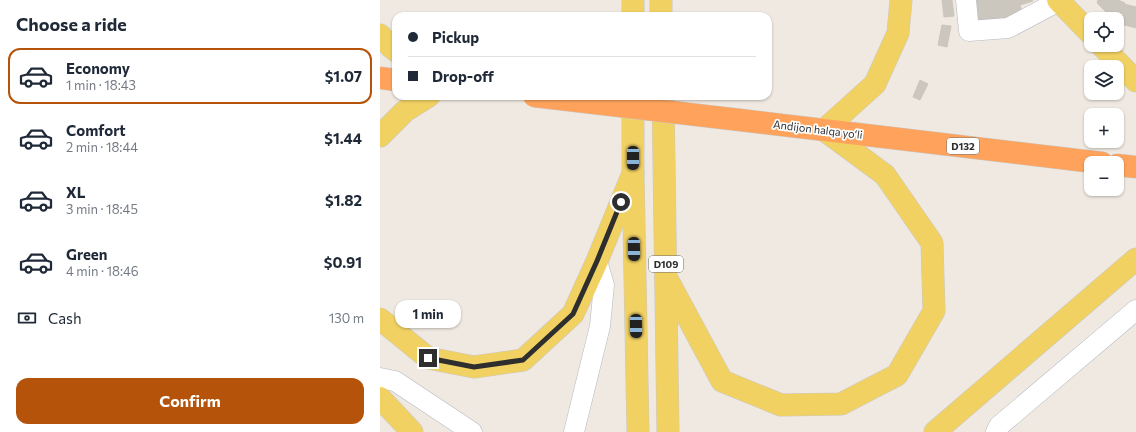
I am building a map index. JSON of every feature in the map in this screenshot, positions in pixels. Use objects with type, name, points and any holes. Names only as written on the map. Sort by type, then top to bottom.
[{"type":"highway","points":[[380,78],[392,80]]},
{"type":"highway","name":"Andijon halqa yo‘li","points":[[568,100],[1084,161]]},
{"type":"highway","points":[[1124,166],[1136,167]]},
{"type":"main road","points":[[633,0],[633,12]]},
{"type":"main road","points":[[661,0],[661,12]]},
{"type":"main road","points":[[666,277],[722,381],[780,405],[841,404],[897,375],[934,311],[932,243],[885,175],[824,130],[875,84],[898,33],[901,0]]},
{"type":"main road","points":[[1059,1],[1084,27]]},
{"type":"main road","points":[[380,35],[392,48]]},
{"type":"main road","points":[[1108,52],[1136,81]]},
{"type":"main road","points":[[380,136],[405,111],[423,100]]},
{"type":"main road","name":"D109","points":[[633,100],[638,432]]},
{"type":"main road","name":"D109","points":[[663,100],[668,432]]},
{"type":"main road","points":[[380,319],[428,358],[474,367],[523,360],[573,314],[597,261],[633,173]]},
{"type":"main road","points":[[935,432],[1136,259]]},
{"type":"main road","points":[[380,398],[412,432]]},
{"type":"lane","points":[[966,0],[969,31],[1008,28],[1059,1]]},
{"type":"lane","points":[[574,432],[600,326],[604,285],[597,261]]},
{"type":"lane","points":[[996,432],[999,426],[1136,310]]},
{"type":"lane","points":[[380,378],[395,381],[472,432]]},
{"type":"building","points":[[942,0],[952,0],[954,16],[944,17]]},
{"type":"building","points":[[974,0],[1011,0],[1015,19],[979,26]]},
{"type":"building","points":[[1011,0],[1033,1],[1020,5],[1023,16],[1015,18]]},
{"type":"building","points":[[1098,0],[1118,0],[1125,3],[1121,12],[1106,12],[1097,3]]},
{"type":"building","points":[[1124,4],[1136,7],[1136,28],[1124,25],[1124,12],[1121,12]]},
{"type":"building","points":[[942,25],[951,26],[947,47],[938,45]]},
{"type":"building","points":[[920,80],[928,84],[920,100],[913,97]]},
{"type":"route","points":[[428,358],[474,367],[523,360],[573,314],[621,202]]}]
